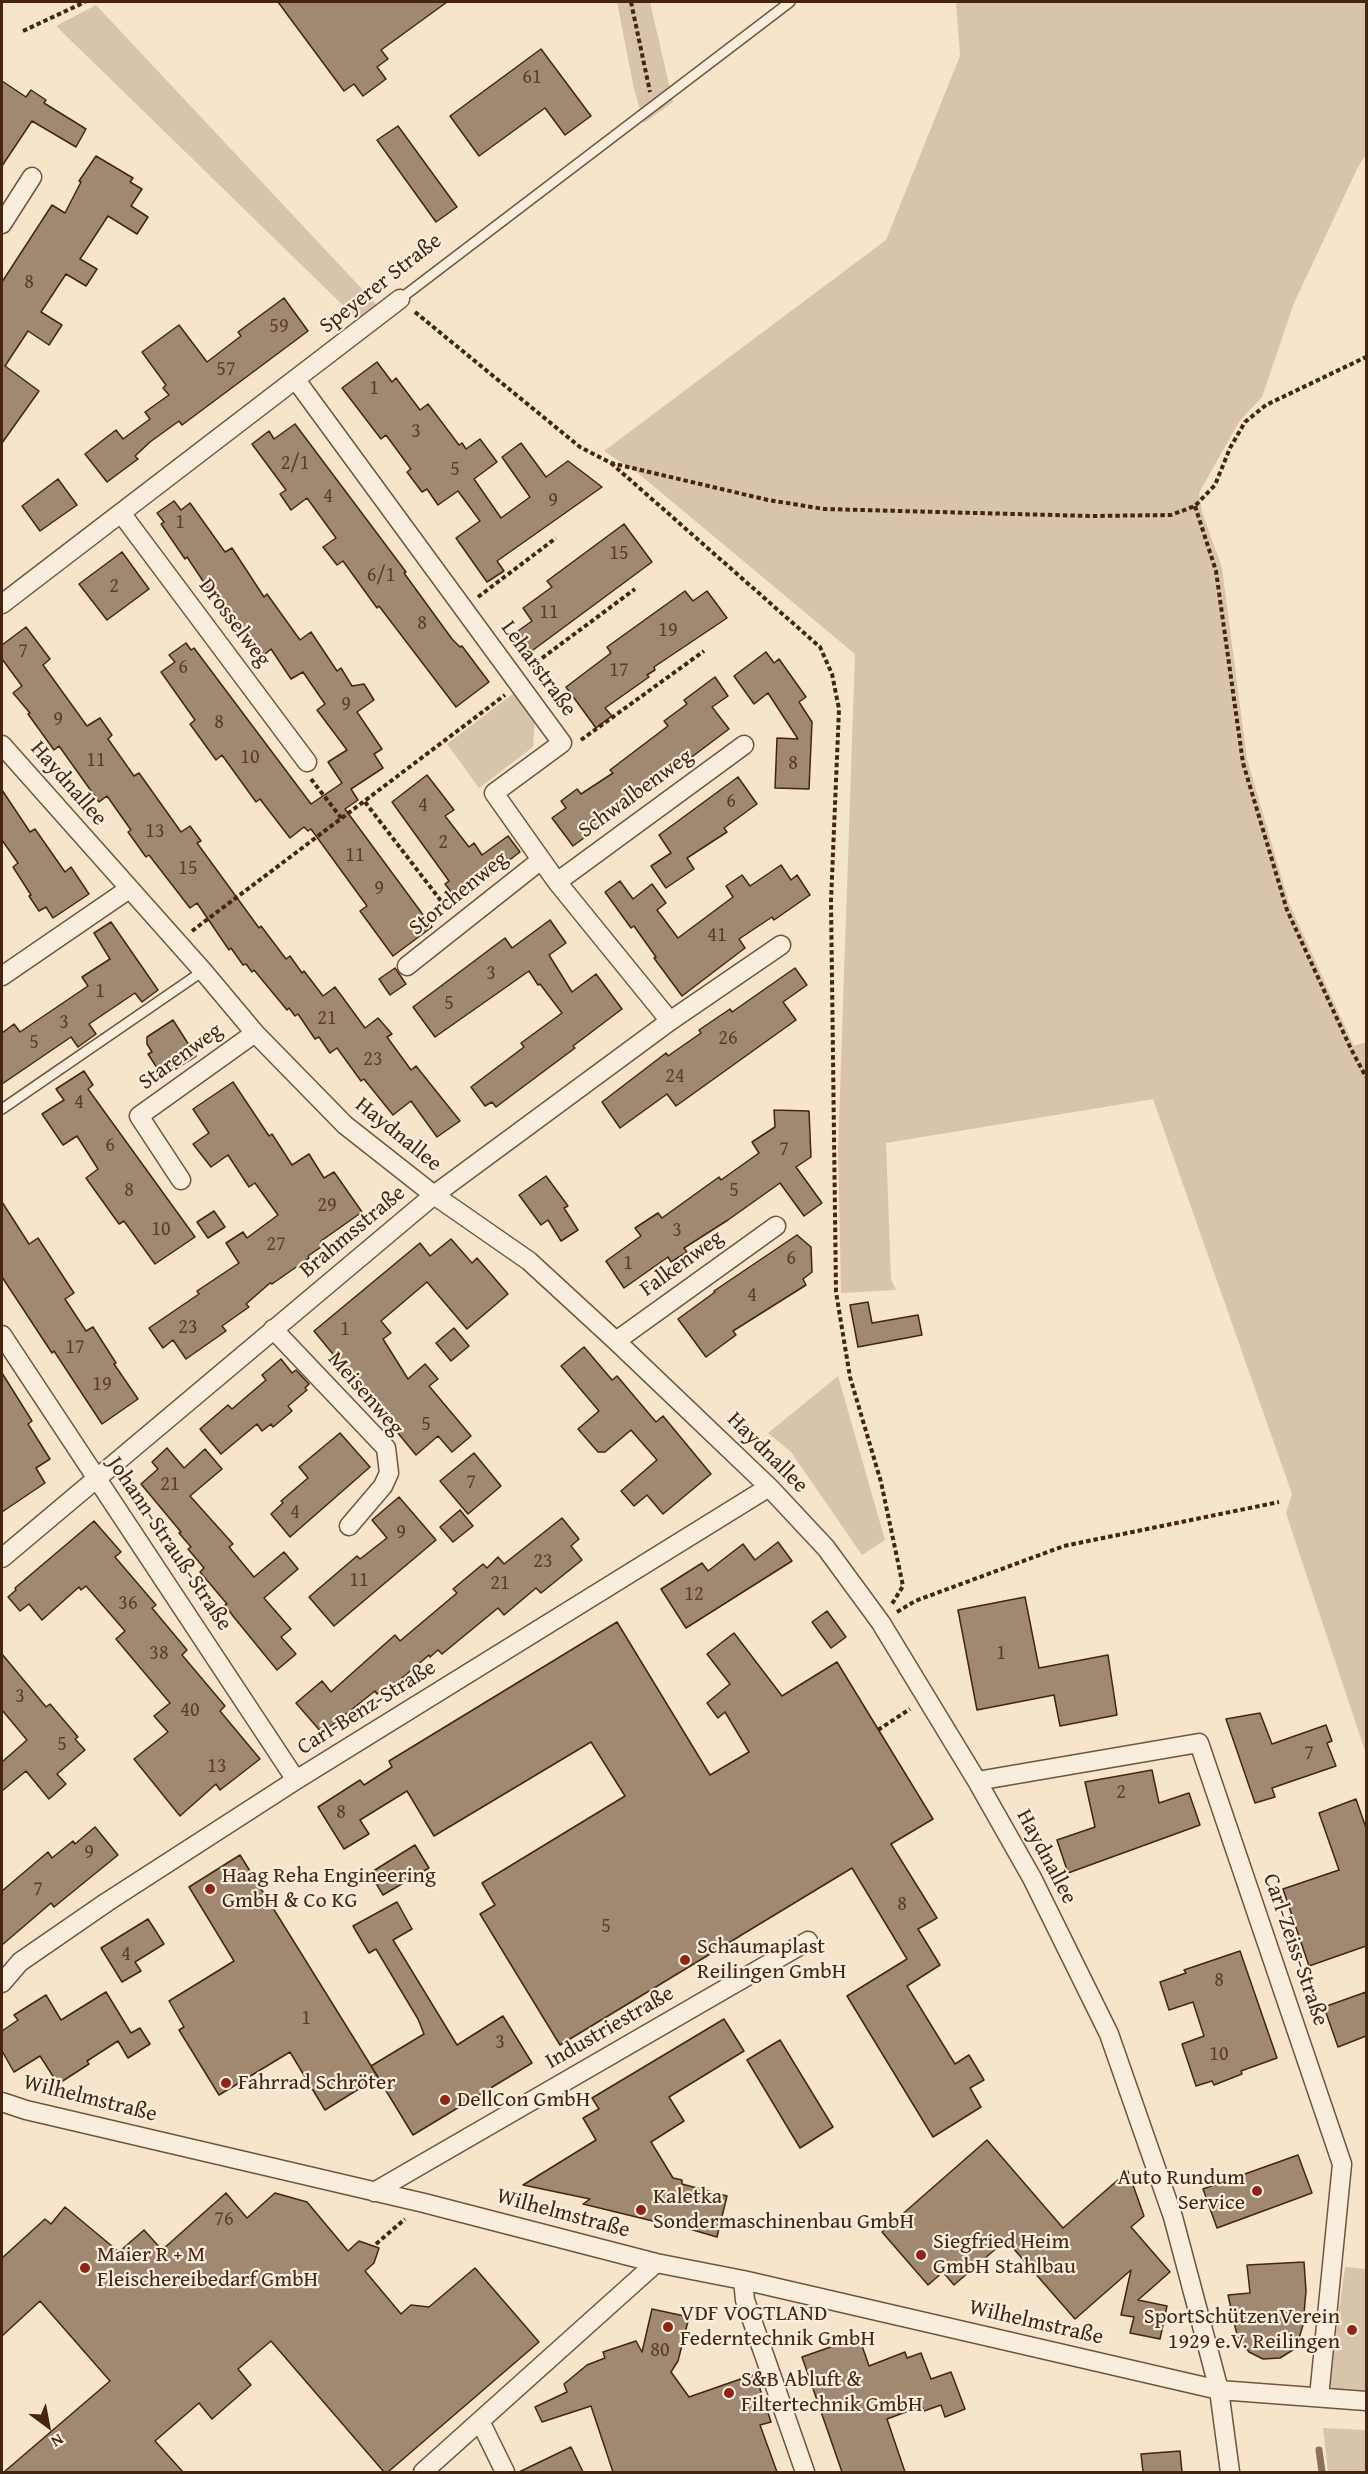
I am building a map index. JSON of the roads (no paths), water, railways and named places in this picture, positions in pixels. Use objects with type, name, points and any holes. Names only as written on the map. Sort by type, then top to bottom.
[{"type":"street","points":[[2,224],[32,177]]},
{"type":"street","name":"Speyerer Straße","points":[[2,604],[400,299]]},
{"type":"street","name":"Leharstraße","points":[[296,380],[562,743],[494,793],[540,860],[670,1021]]},
{"type":"street","name":"Drosselweg","points":[[121,513],[307,762]]},
{"type":"street","name":"Haydnallee","points":[[2,745],[203,971],[255,1033],[345,1125],[434,1195],[529,1261],[616,1341],[769,1487],[826,1548],[881,1623],[977,1781],[1032,1878],[1109,2034],[1173,2217],[1219,2390],[1230,2472]]},
{"type":"street","name":"Schwalbenweg","points":[[557,882],[744,745]]},
{"type":"street","name":"Storchenweg","points":[[407,966],[540,860]]},
{"type":"street","points":[[2,976],[129,889]]},
{"type":"street","name":"Brahmsstraße","points":[[2,1558],[434,1195],[670,1021],[781,945]]},
{"type":"street","name":"Starenweg","points":[[181,1180],[139,1116],[255,1033]]},
{"type":"street","name":"Falkenweg","points":[[616,1341],[776,1226]]},
{"type":"street","name":"Meisenweg","points":[[273,1329],[386,1448],[389,1473],[383,1486],[348,1526]]},
{"type":"street","name":"Johann-Strauß-Straße","points":[[2,1335],[296,1780]]},
{"type":"street","name":"Carl-Benz-Straße","points":[[2,1983],[20,1962],[107,1902],[296,1780],[769,1487]]},
{"type":"street","name":"Carl-Zeiss-Straße","points":[[977,1781],[1199,1743],[1342,2164],[1319,2397]]},
{"type":"street","name":"Industriestraße","points":[[374,2192],[808,1941]]},
{"type":"street","name":"Wilhelmstraße","points":[[2,2102],[26,2110],[424,2203],[656,2263],[743,2280],[1219,2390],[1366,2401]]},
{"type":"street","points":[[423,2472],[656,2263]]},
{"type":"street","points":[[743,2280],[745,2300],[806,2472]]},
{"type":"street","points":[[480,2421],[505,2472]]},
{"type":"lane","name":"Speyerer Straße","points":[[400,299],[790,2]]},
{"type":"lane","points":[[2,1109],[203,971]]},
{"type":"waterway","points":[[1319,2450],[1322,2472]]},
{"type":"place","name":"Haag Reha Engineering GmbH & Co KG","points":[[210,1889]]},
{"type":"place","name":"Schaumaplast Reilingen GmbH","points":[[685,1960]]},
{"type":"place","name":"Fahrrad Schröter","points":[[226,2083]]},
{"type":"place","name":"DellCon GmbH","points":[[445,2100]]},
{"type":"place","name":"Auto Rundum Service","points":[[1257,2191]]},
{"type":"place","name":"Kaletka Sondermaschinenbau GmbH","points":[[641,2210]]},
{"type":"place","name":"Siegfried Heim GmbH Stahlbau","points":[[921,2255]]},
{"type":"place","name":"Maier R + M Fleischereibedarf GmbH","points":[[85,2268]]},
{"type":"place","name":"VDF VOGTLAND Federntechnik GmbH","points":[[668,2327]]},
{"type":"place","name":"SportSchützenVerein 1929 e.V. Reilingen","points":[[1352,2330]]},
{"type":"place","name":"S&B Abluft & Filtertechnik GmbH","points":[[729,2393]]}]
